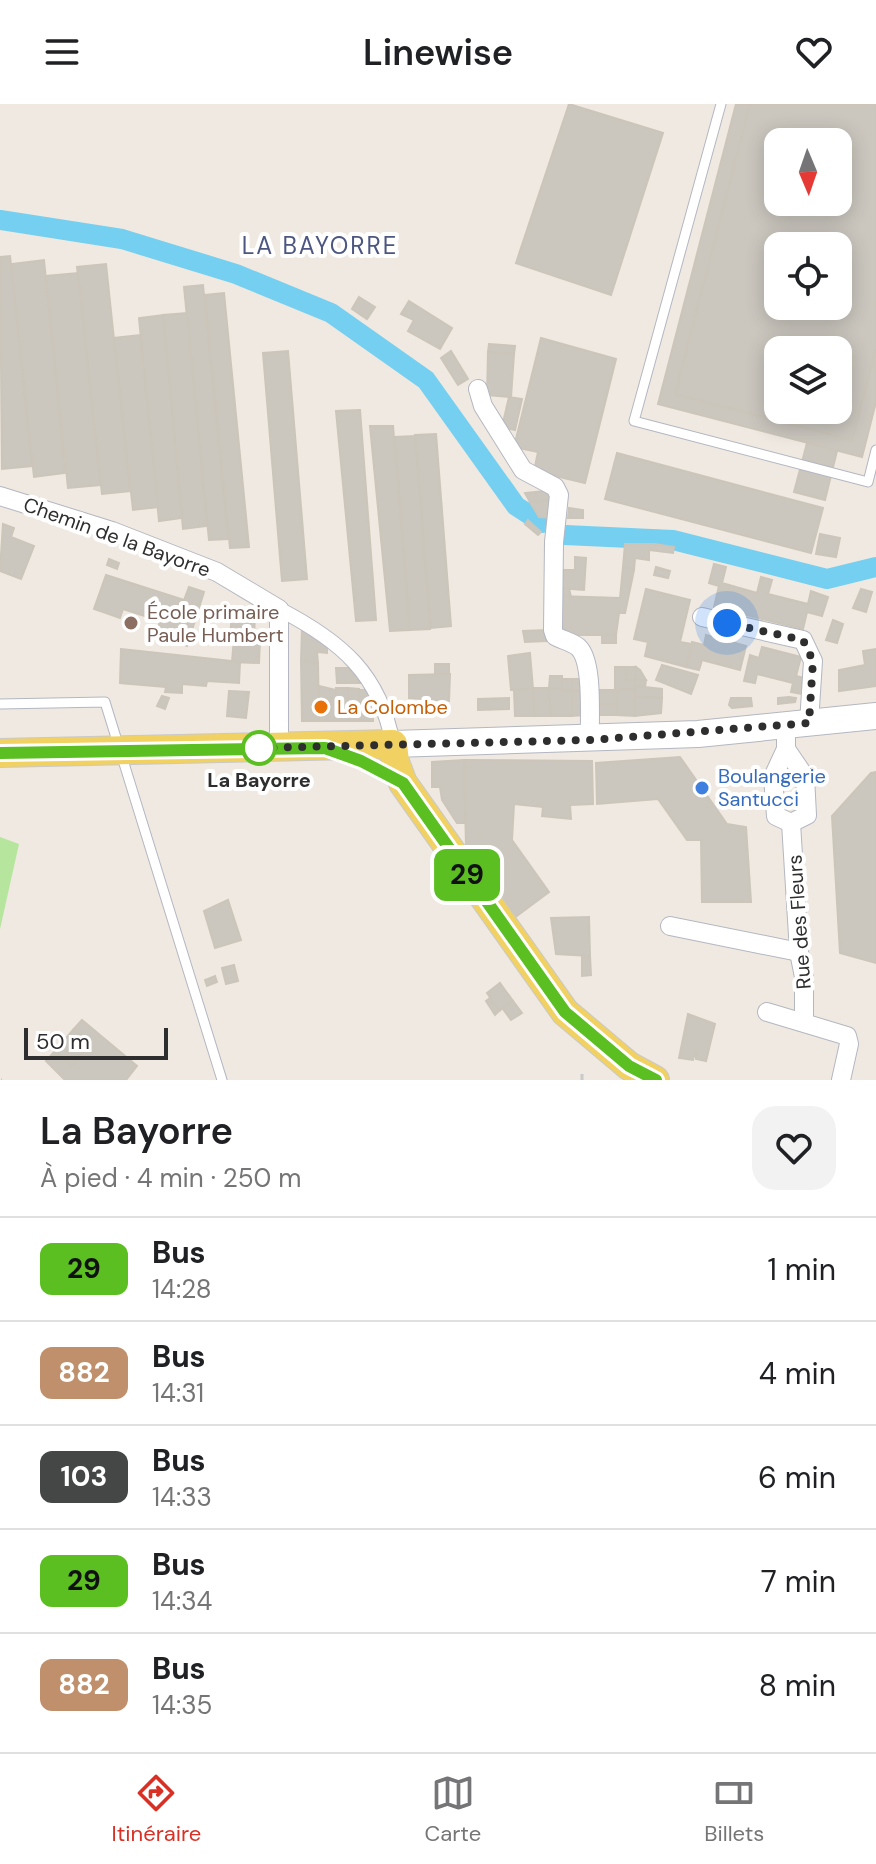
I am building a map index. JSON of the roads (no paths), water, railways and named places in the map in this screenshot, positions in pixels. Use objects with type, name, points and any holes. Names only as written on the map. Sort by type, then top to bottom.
[{"type":"main road","points":[[0,753],[325,748],[794,732],[876,716]]},
{"type":"main road","points":[[393,744],[395,762],[403,783],[565,1012],[629,1066],[655,1080]]},
{"type":"main road","points":[[325,748],[361,761],[403,783]]},
{"type":"street","points":[[478,389],[483,406],[523,470],[555,487],[559,495],[554,542],[553,630],[555,636],[577,646],[584,655],[588,668],[590,740]]},
{"type":"street","name":"Chemin de la Bayorre","points":[[0,496],[112,531],[217,572],[310,625],[355,663],[379,693],[393,744]]},
{"type":"street","points":[[279,609],[279,748]]},
{"type":"street","points":[[702,617],[803,640],[813,661],[794,732],[773,777],[776,816],[791,823],[807,815],[805,777],[794,732]]},
{"type":"street","name":"Rue des Fleurs","points":[[791,823],[799,952],[804,977],[804,1022]]},
{"type":"street","points":[[670,926],[799,952]]},
{"type":"street","points":[[767,1012],[847,1036],[849,1044],[841,1080]]},
{"type":"lane","points":[[721,104],[634,421],[868,482],[876,450]]},
{"type":"lane","points":[[0,704],[105,702],[222,1080]]},
{"type":"waterway","points":[[0,220],[122,239],[236,274],[331,313],[426,380],[516,506],[542,523]]},
{"type":"waterway","points":[[565,535],[673,540],[827,579],[876,567]]},
{"type":"place","name":"École primaire Paule Humbert","points":[[131,623]]},
{"type":"place","name":"La Colombe","points":[[321,707]]},
{"type":"place","name":"La Bayorre","points":[[259,748]]},
{"type":"place","name":"Boulangerie Santucci","points":[[702,788]]},
{"type":"district","name":"LA BAYORRE","points":[[320,245]]}]
